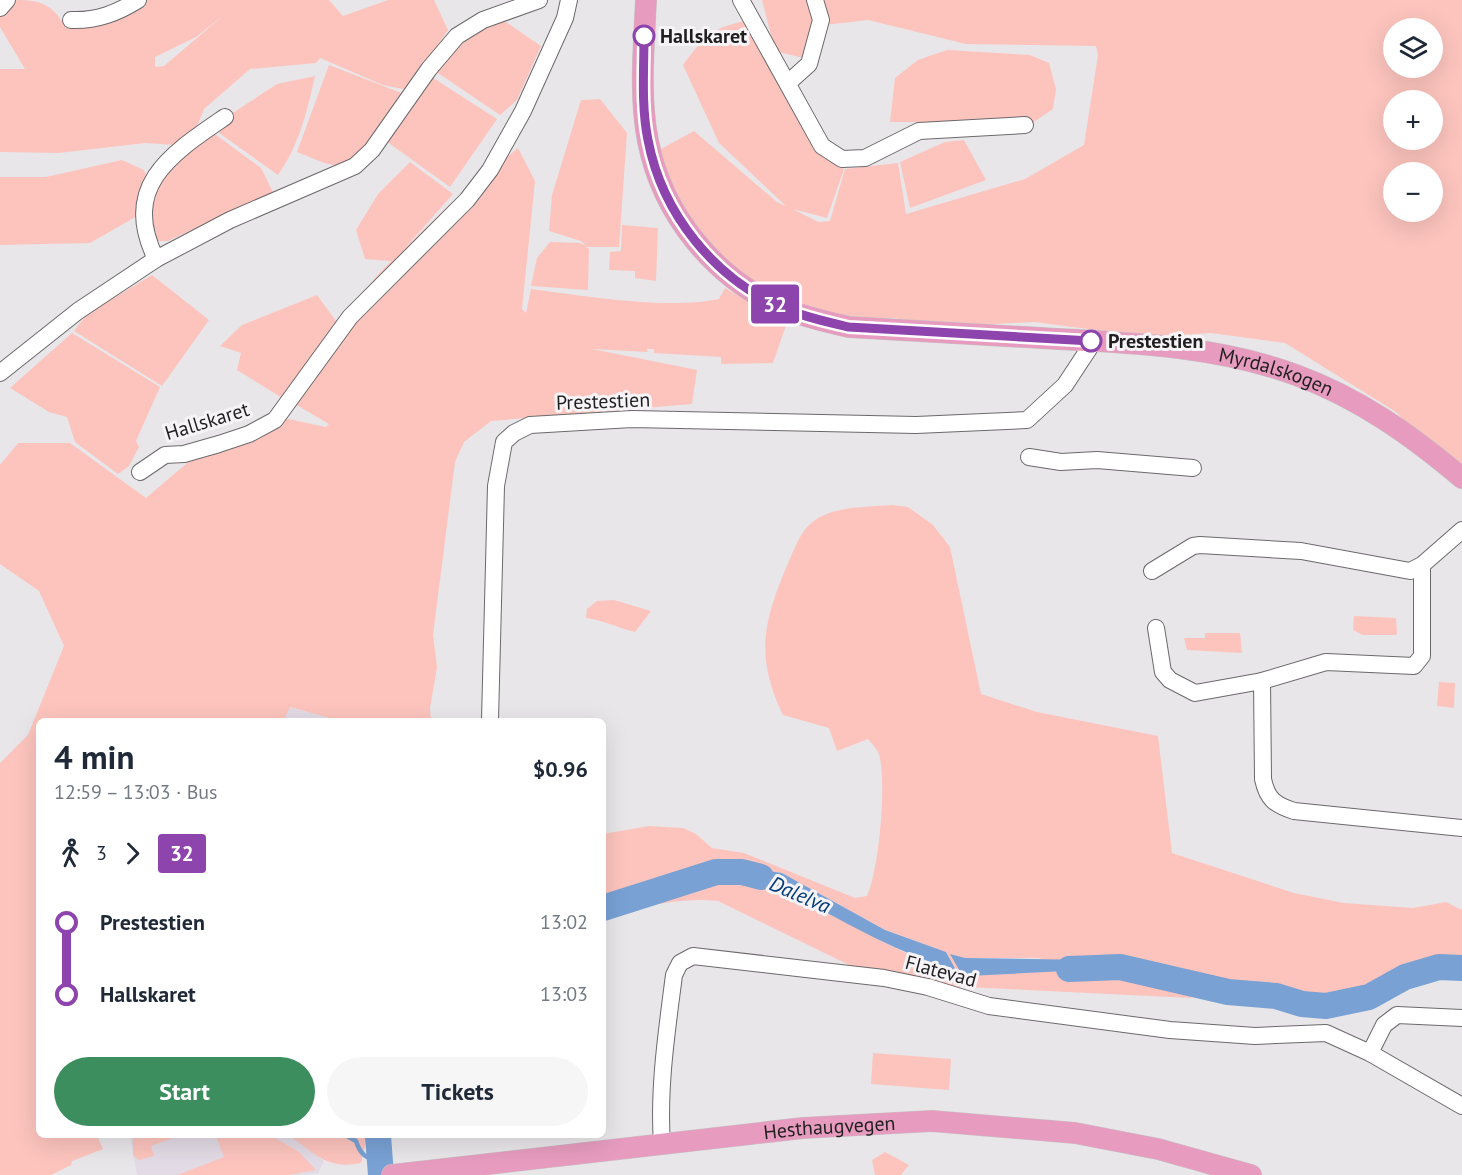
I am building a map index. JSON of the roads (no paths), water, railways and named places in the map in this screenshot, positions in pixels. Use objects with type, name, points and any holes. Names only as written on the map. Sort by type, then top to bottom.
[{"type":"main road","name":"Myrdalskogen","points":[[646,0],[644,109],[648,141],[657,172],[681,221],[695,241],[726,273],[757,295],[784,309],[849,327],[1191,348],[1235,357],[1297,376],[1368,408],[1417,440],[1462,478]]},
{"type":"main road","name":"Hesthaugvegen","points":[[398,1174],[485,1170],[662,1144],[856,1124],[932,1121],[1075,1133],[1158,1149],[1251,1175]]},
{"type":"street","points":[[0,8],[7,0]]},
{"type":"street","points":[[71,20],[112,15],[138,0]]},
{"type":"street","points":[[0,373],[78,311],[156,259],[230,220],[355,166],[372,150],[429,69],[457,36],[483,20],[539,0]]},
{"type":"street","name":"Hallskaret","points":[[140,472],[165,455],[184,454],[219,444],[249,434],[275,420],[350,317],[467,200],[490,170],[522,111],[565,18],[569,0]]},
{"type":"street","points":[[741,0],[789,82],[822,146],[842,159],[865,158],[919,130],[1025,125]]},
{"type":"street","points":[[789,82],[809,64],[821,20],[815,0]]},
{"type":"street","points":[[156,259],[149,243],[145,221],[154,176],[177,150],[225,117]]},
{"type":"street","name":"Prestestien","points":[[490,718],[496,486],[501,450],[514,433],[530,425],[632,419],[916,425],[1027,420],[1065,386],[1094,341]]},
{"type":"street","points":[[1029,457],[1061,462],[1097,460],[1194,468]]},
{"type":"street","points":[[1152,571],[1193,546],[1200,545],[1301,551],[1410,571],[1422,565],[1462,530]]},
{"type":"street","points":[[1156,628],[1163,672],[1170,680],[1195,693],[1262,681],[1326,662],[1414,666],[1422,656],[1422,565]]},
{"type":"street","points":[[1262,681],[1263,779],[1266,794],[1277,806],[1294,811],[1462,828]]},
{"type":"street","name":"Flatevad","points":[[662,1144],[664,1073],[674,975],[680,963],[693,956],[884,978],[928,987],[989,1006],[1170,1030],[1255,1036],[1326,1033],[1370,1053],[1462,1106]]},
{"type":"street","points":[[1370,1053],[1384,1025],[1398,1015],[1462,1018]]},
{"type":"water","points":[[730,865],[782,873],[885,930],[946,952],[957,972],[885,943],[784,893],[765,886],[725,878]]},
{"type":"water","points":[[950,954],[965,958],[1090,960],[1103,969],[969,976],[962,975]]},
{"type":"waterway","name":"Dalelva","points":[[606,907],[716,872],[742,872],[761,877]]},
{"type":"waterway","points":[[1069,969],[1120,967],[1228,992],[1276,996],[1302,1004],[1326,1006],[1369,997],[1405,977],[1439,967],[1462,968]]},
{"type":"waterway","points":[[351,1138],[356,1141],[364,1155],[380,1161]]},
{"type":"waterway","name":"Dalelva","points":[[378,1138],[381,1175]]},
{"type":"place","name":"Hallskaret","points":[[644,36]]},
{"type":"place","name":"Prestestien","points":[[1091,341]]}]
